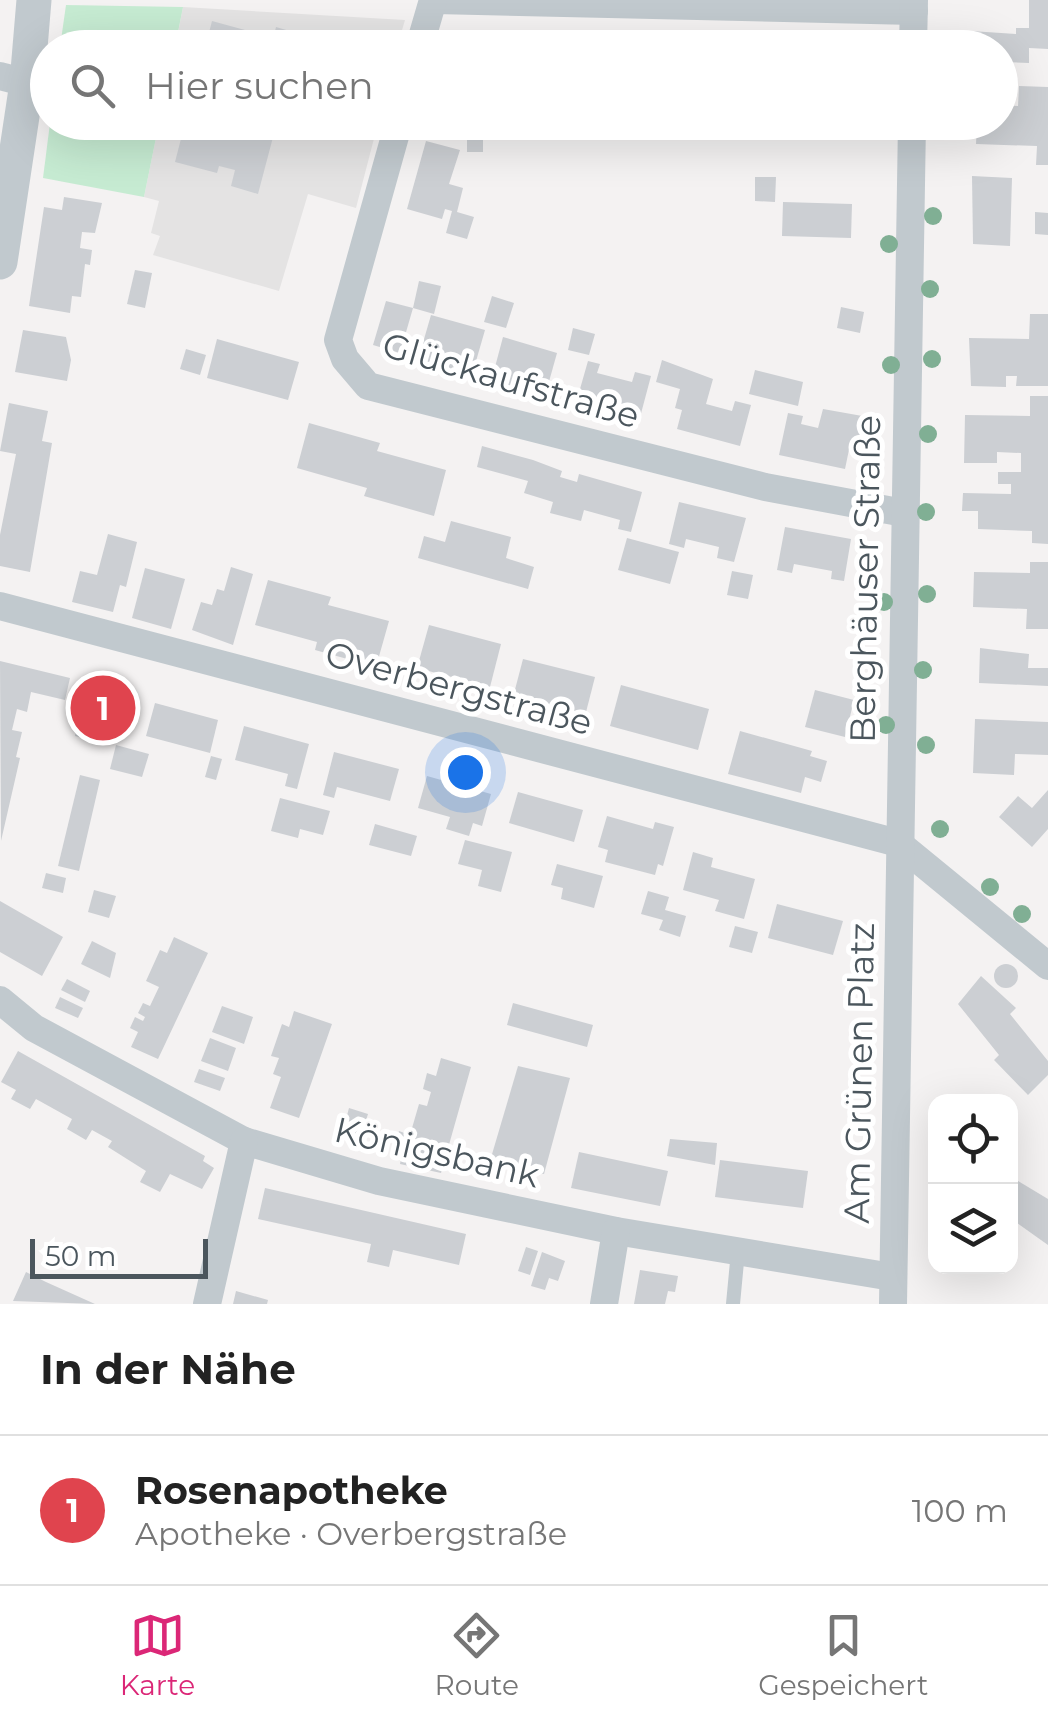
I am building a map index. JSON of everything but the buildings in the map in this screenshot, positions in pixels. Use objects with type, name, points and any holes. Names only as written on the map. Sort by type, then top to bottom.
[{"type":"street","points":[[0,262],[14,80],[34,0]]},
{"type":"street","points":[[425,30],[434,0],[914,6]]},
{"type":"street","name":"Glückaufstraße","points":[[393,140],[338,340],[345,359],[368,386],[764,487],[904,513]]},
{"type":"street","name":"Berghäuser Straße","points":[[898,843],[912,140]]},
{"type":"street","name":"Overbergstraße","points":[[0,606],[898,843]]},
{"type":"street","points":[[898,843],[1048,966]]},
{"type":"street","name":"Am Grünen Platz","points":[[892,1290],[901,920],[898,843]]},
{"type":"street","name":"Königsbank","points":[[0,1000],[34,1028],[244,1141],[378,1180],[616,1230],[738,1251],[892,1290]]},
{"type":"street","points":[[208,1304],[244,1141]]},
{"type":"street","points":[[604,1304],[616,1230]]},
{"type":"lane","points":[[733,1304],[738,1251]]},
{"type":"shaded area","points":[[183,7],[405,20],[402,30],[179,30]]},
{"type":"shaded area","points":[[156,140],[374,140],[356,208],[308,194],[279,291],[153,255],[160,236],[151,233],[159,201],[144,197]]},
{"type":"green space","points":[[66,5],[183,7],[178,30],[62,30]]},
{"type":"green space","points":[[48,140],[156,140],[144,197],[43,178]]},
{"type":"place","name":"Rosenapotheke","points":[[103,708]]}]
